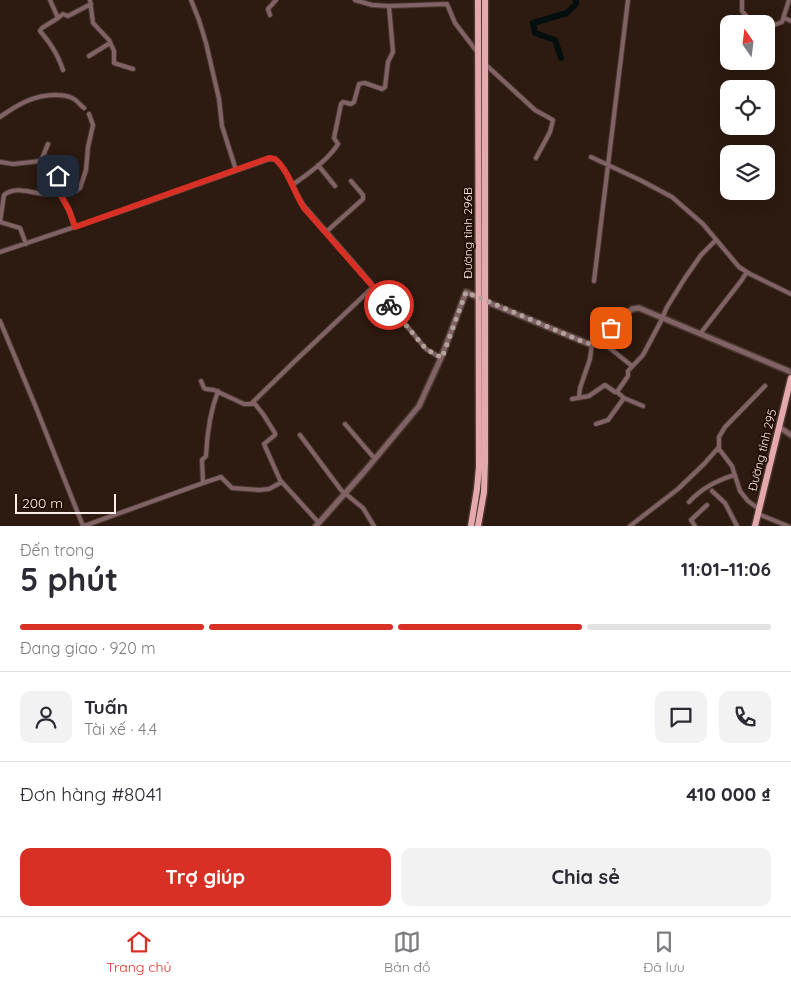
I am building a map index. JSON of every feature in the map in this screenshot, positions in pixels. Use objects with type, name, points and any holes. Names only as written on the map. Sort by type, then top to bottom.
[{"type":"main road","name":"Đường tỉnh 296B","points":[[478,0],[481,299],[485,462],[484,492],[478,526]]},
{"type":"main road","name":"Đường tỉnh 296B","points":[[471,526],[479,467],[485,0]]},
{"type":"main road","name":"Đường tỉnh 295","points":[[755,526],[779,427],[789,397],[791,378]]},
{"type":"street","points":[[50,0],[58,18]]},
{"type":"street","points":[[191,0],[206,43],[219,99],[222,126],[236,170]]},
{"type":"street","points":[[270,15],[268,9],[276,0]]},
{"type":"street","points":[[355,0],[365,4],[389,6],[447,2],[455,23],[478,53]]},
{"type":"street","points":[[594,281],[628,0]]},
{"type":"street","points":[[742,0],[742,11],[745,15]]},
{"type":"street","points":[[775,25],[782,22],[790,0]]},
{"type":"street","points":[[63,70],[52,45],[40,31],[63,14],[68,16],[90,2],[93,23],[110,43],[114,51],[115,64],[132,69]]},
{"type":"street","points":[[292,185],[333,153],[338,144],[334,138],[341,104],[343,102],[351,104],[354,102],[359,84],[365,83],[382,89],[385,87],[388,62],[393,52],[389,6]]},
{"type":"street","points":[[784,18],[791,21]]},
{"type":"street","points":[[89,56],[110,43]]},
{"type":"street","points":[[485,64],[530,106],[553,120],[550,132],[536,158]]},
{"type":"street","points":[[0,117],[25,101],[48,94],[68,96],[84,108]]},
{"type":"street","points":[[0,162],[13,164],[45,162],[68,187],[75,191],[78,190],[86,170],[88,147],[93,125],[89,114]]},
{"type":"street","points":[[41,161],[48,144]]},
{"type":"street","points":[[591,157],[672,197],[703,224],[739,267],[791,294]]},
{"type":"street","points":[[0,252],[269,158],[275,159],[292,185],[300,202],[426,349],[442,358]]},
{"type":"street","points":[[318,165],[335,186]]},
{"type":"street","points":[[326,232],[363,199],[363,195],[351,181]]},
{"type":"street","points":[[26,244],[20,228],[0,222],[2,194],[15,191],[47,194],[59,192],[68,187]]},
{"type":"street","points":[[59,192],[69,210],[75,227]]},
{"type":"street","points":[[617,392],[628,376],[628,371],[642,356],[682,283],[701,255],[716,240]]},
{"type":"street","points":[[700,334],[747,272]]},
{"type":"street","points":[[201,382],[204,388],[218,391],[244,404],[252,403],[373,287]]},
{"type":"street","points":[[252,403],[263,414],[276,435],[264,445],[278,476],[317,525],[420,406],[442,358],[466,292],[582,342],[607,346],[632,366]]},
{"type":"street","points":[[579,397],[594,343],[632,309],[639,308],[791,372]]},
{"type":"street","points":[[0,322],[83,526],[221,477],[232,488],[269,489],[282,482]]},
{"type":"street","points":[[572,399],[589,396],[605,386],[624,398],[643,406]]},
{"type":"street","points":[[630,526],[678,488],[704,464],[718,447],[720,433],[766,386]]},
{"type":"street","points":[[203,484],[202,460],[206,456],[209,425],[218,391]]},
{"type":"street","points":[[596,424],[608,420],[624,398]]},
{"type":"street","points":[[345,424],[375,459]]},
{"type":"street","points":[[779,427],[791,434]]},
{"type":"street","points":[[300,435],[345,494],[363,508],[374,526]]},
{"type":"street","points":[[718,447],[732,466],[738,487],[748,502],[758,512],[788,526]]},
{"type":"street","points":[[689,502],[713,483],[734,475]]},
{"type":"street","points":[[712,491],[725,502],[736,526]]},
{"type":"street","points":[[695,526],[691,520],[706,506]]},
{"type":"waterway","points":[[561,58],[555,40],[535,33],[533,23],[567,13],[576,4],[576,0]]},
{"type":"way so far","points":[[389,305],[429,352],[442,358],[466,292],[589,344],[595,343],[611,328]]},
{"type":"route","points":[[58,176],[68,187],[59,192],[69,210],[75,227],[269,158],[275,159],[283,168],[304,208],[389,305]]}]
